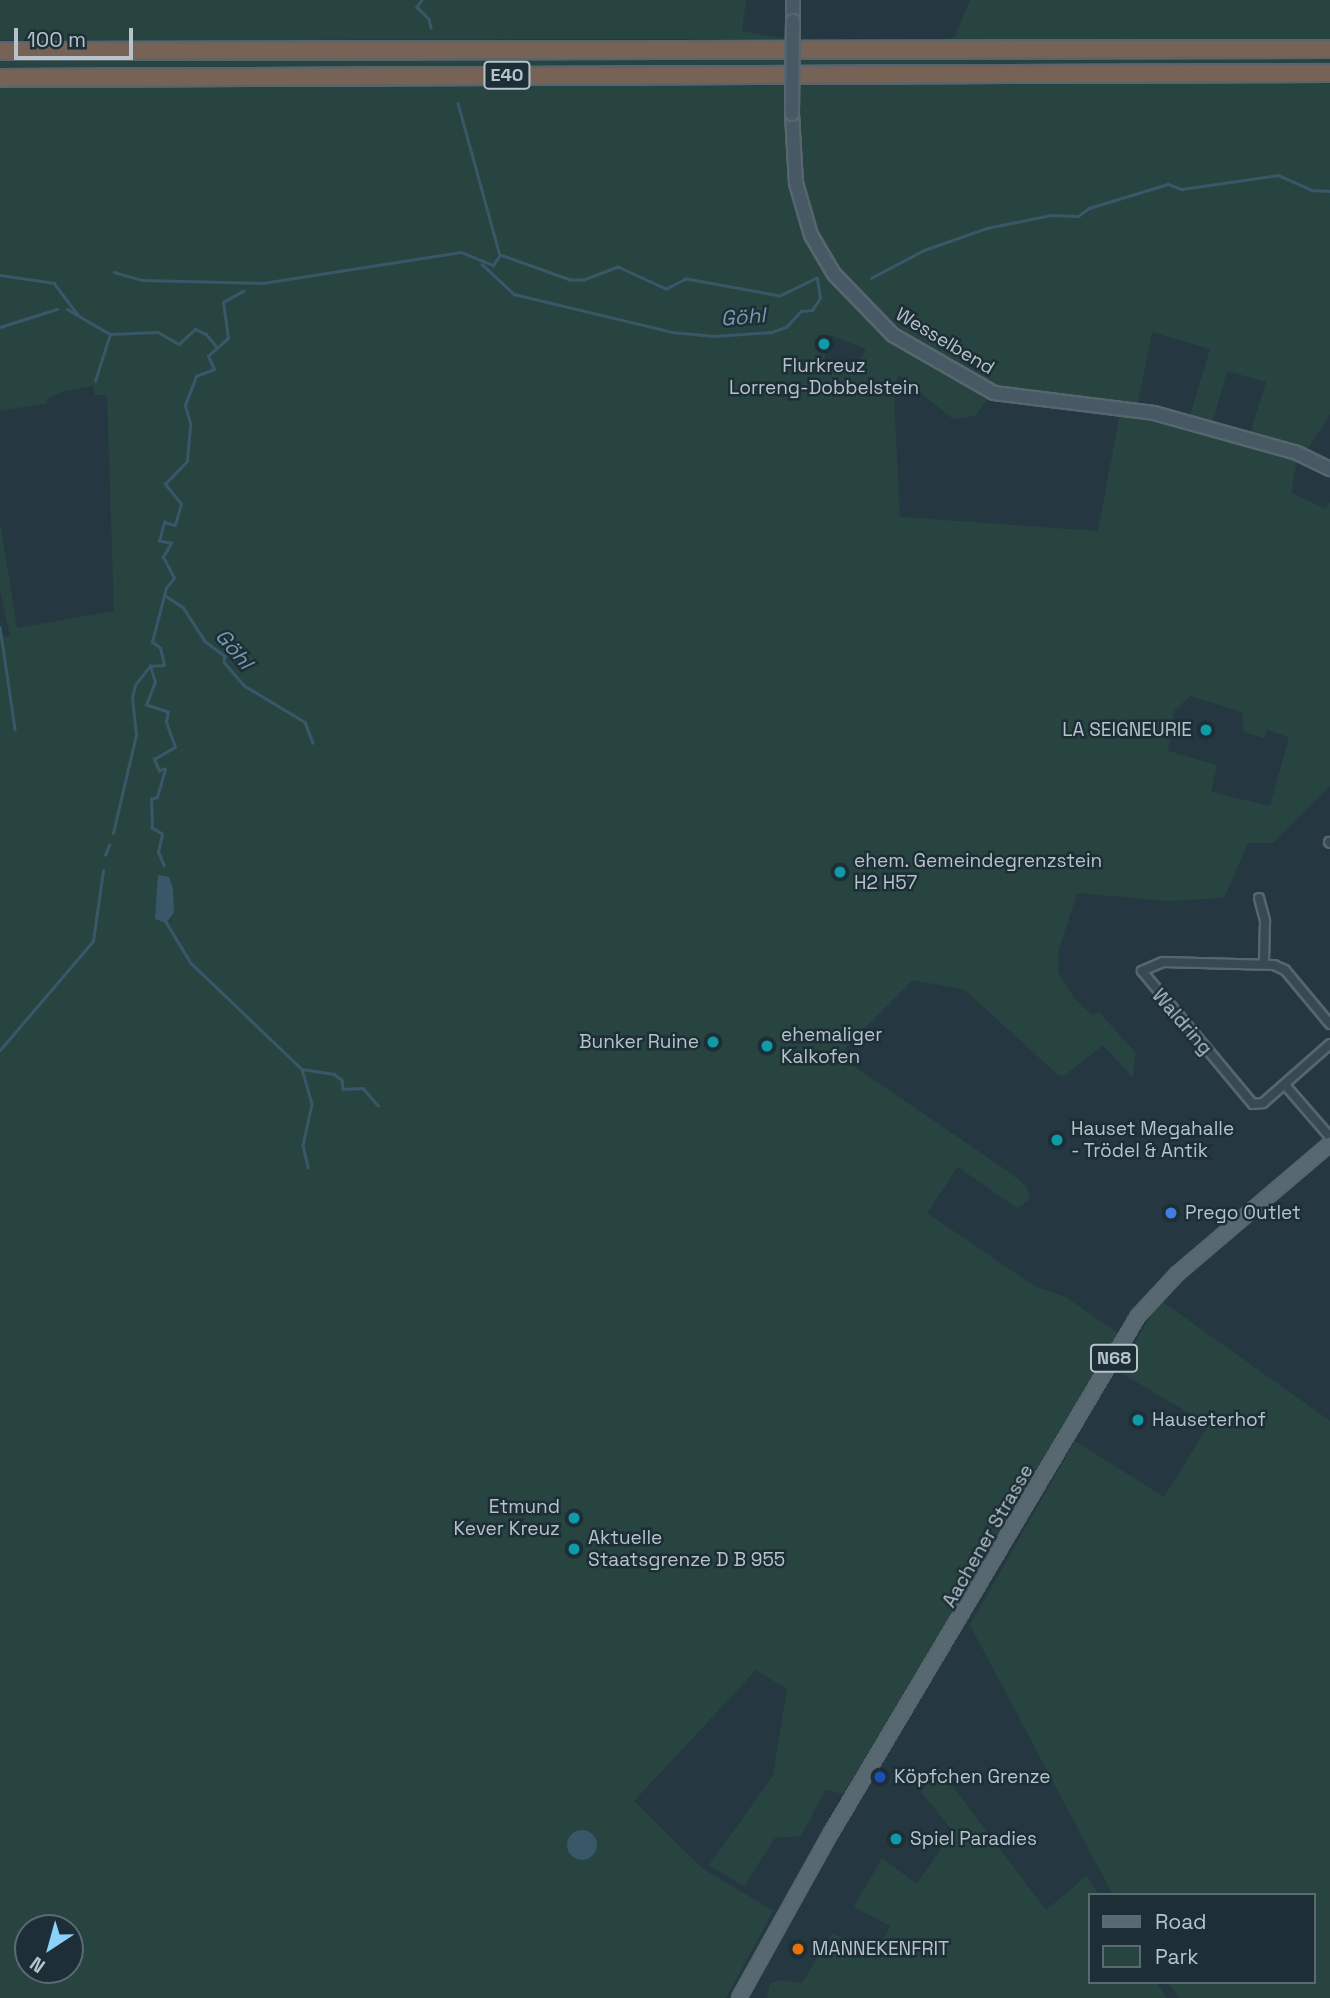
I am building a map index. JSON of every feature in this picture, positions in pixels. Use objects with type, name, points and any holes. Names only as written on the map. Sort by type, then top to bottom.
[{"type":"highway","name":"E40","points":[[0,51],[1330,49]]},
{"type":"highway","name":"E40","points":[[0,78],[1330,74]]},
{"type":"main road","name":"Aachener Strasse","points":[[739,1998],[824,1845],[1138,1316],[1177,1274],[1330,1144]]},
{"type":"street","name":"Wesselbend","points":[[793,0],[792,114],[796,183],[811,235],[850,295],[901,340],[994,393],[1154,412],[1297,453],[1330,469]]},
{"type":"street","points":[[1259,898],[1265,921],[1264,963]]},
{"type":"street","name":"Waldring","points":[[1330,1024],[1285,970],[1264,963],[1163,962],[1150,964],[1142,975],[1253,1104],[1263,1103],[1330,1044]]},
{"type":"street","points":[[1285,1084],[1330,1137]]},
{"type":"green space","points":[[0,0],[746,0],[742,31],[786,39],[0,40]]},
{"type":"green space","points":[[970,0],[1330,0],[1330,39],[948,40],[955,37]]},
{"type":"green space","points":[[1330,52],[1330,69],[0,72],[0,56]]},
{"type":"green space","points":[[1330,83],[1330,414],[1306,452],[1250,434],[1266,382],[1227,371],[1213,421],[1190,415],[1210,349],[1152,332],[1137,406],[998,385],[975,416],[953,419],[898,374],[894,397],[900,517],[1098,531],[1120,413],[1188,426],[1297,459],[1291,493],[1326,509],[1330,502],[1330,786],[1273,843],[1248,843],[1224,898],[1167,901],[1077,893],[1059,949],[1058,972],[1074,998],[1092,1015],[1099,1012],[1135,1052],[1133,1078],[1103,1045],[1064,1076],[1058,1075],[965,990],[913,980],[846,1047],[843,1059],[1006,1170],[1026,1186],[1030,1199],[1017,1208],[958,1167],[927,1213],[1034,1286],[1066,1297],[1120,1335],[954,1618],[843,1794],[825,1790],[801,1836],[775,1838],[744,1886],[709,1865],[773,1776],[787,1689],[756,1670],[634,1801],[702,1868],[773,1911],[726,1998],[0,1998],[0,624],[3,637],[10,636],[0,591],[0,522],[17,628],[114,611],[107,395],[95,395],[93,386],[63,391],[47,399],[47,403],[0,411],[0,88]],"holes":[[[830,335],[866,349],[854,373],[823,365]],[[1190,696],[1242,712],[1244,732],[1264,738],[1267,730],[1289,737],[1270,806],[1211,792],[1217,765],[1168,751],[1174,711]],[[161,876],[174,913],[170,921]]]},
{"type":"green space","points":[[1160,1300],[1330,1421],[1330,1998],[1180,1998],[1169,1984],[1316,1984],[1316,1893],[1112,1893],[970,1625],[1075,1441],[1164,1497],[1209,1425],[1118,1371]]},
{"type":"green space","points":[[938,1767],[1046,1910],[1087,1876],[1098,1893],[1088,1893],[1088,1984],[1157,1984],[1167,1998],[767,1998],[770,1983],[782,1980],[802,1983],[832,1933],[877,1953],[890,1926],[854,1907],[882,1858],[917,1884],[953,1831],[921,1792]]},
{"type":"water","points":[[158,875],[169,877],[173,888],[174,913],[166,923],[155,919]]},
{"type":"water","points":[[582,1830],[593,1834],[597,1845],[593,1856],[582,1860],[571,1856],[567,1845],[571,1834]]},
{"type":"waterway","name":"Göhl","points":[[422,0],[417,7],[429,19],[431,28]]},
{"type":"waterway","name":"Göhl","points":[[458,103],[500,255]]},
{"type":"waterway","name":"Göhl","points":[[871,278],[924,250],[987,228],[1051,215],[1078,216],[1089,208],[1168,184],[1182,189],[1278,175],[1312,190],[1330,191]]},
{"type":"waterway","name":"Göhl","points":[[114,272],[142,280],[263,283],[461,252],[493,265],[500,255]]},
{"type":"waterway","name":"Göhl","points":[[482,264],[514,294],[672,332],[714,336],[772,332],[786,327],[801,311],[812,310],[820,298],[817,278],[780,296],[686,279],[666,289],[618,267],[584,280],[570,280],[500,255]]},
{"type":"waterway","name":"Göhl","points":[[0,275],[54,283],[78,315]]},
{"type":"waterway","name":"Göhl","points":[[164,866],[158,852],[162,834],[152,828],[151,799],[157,797],[165,769],[159,771],[154,759],[175,747],[166,722],[168,712],[146,705],[155,682],[150,666],[164,665],[160,648],[152,642],[166,588],[174,578],[163,557],[171,543],[159,541],[164,522],[175,525],[181,504],[165,484],[187,461],[190,423],[185,405],[196,376],[214,369],[208,356],[228,338],[223,302],[243,291]]},
{"type":"waterway","points":[[0,327],[57,309]]},
{"type":"waterway","points":[[67,309],[110,334]]},
{"type":"waterway","name":"Göhl","points":[[95,381],[110,334],[158,332],[179,344],[195,329],[206,334],[217,347]]},
{"type":"waterway","name":"Göhl","points":[[166,596],[183,607],[205,641],[225,656],[224,662],[245,686],[305,722],[313,743]]},
{"type":"waterway","name":"Göhl","points":[[0,627],[15,729]]},
{"type":"waterway","points":[[113,833],[136,735],[132,698],[135,685],[149,667]]},
{"type":"waterway","points":[[105,855],[109,845]]},
{"type":"waterway","points":[[0,1050],[93,941],[103,871]]},
{"type":"waterway","points":[[166,922],[191,963],[302,1069],[312,1104],[303,1145],[308,1167]]},
{"type":"waterway","points":[[302,1069],[334,1074],[342,1080],[343,1089],[363,1088],[378,1105]]},
{"type":"place","name":"Flurkreuz Lorreng-Dobbelstein","points":[[824,344]]},
{"type":"place","name":"LA SEIGNEURIE","points":[[1206,730]]},
{"type":"place","name":"ehem. Gemeindegrenzstein H2 H57","points":[[840,872]]},
{"type":"place","name":"Bunker Ruine","points":[[713,1042]]},
{"type":"place","name":"ehemaliger Kalkofen","points":[[767,1046]]},
{"type":"place","name":"Hauset Megahalle - Trödel & Antik","points":[[1057,1140]]},
{"type":"place","name":"Prego Outlet","points":[[1171,1213]]},
{"type":"place","name":"Hauseterhof","points":[[1138,1420]]},
{"type":"place","name":"Etmund Kever Kreuz","points":[[574,1518]]},
{"type":"place","name":"Aktuelle Staatsgrenze D B 955","points":[[574,1549]]},
{"type":"place","name":"Köpfchen Grenze","points":[[880,1777]]},
{"type":"place","name":"Spiel Paradies","points":[[896,1839]]},
{"type":"place","name":"MANNEKENFRIT","points":[[798,1949]]}]
